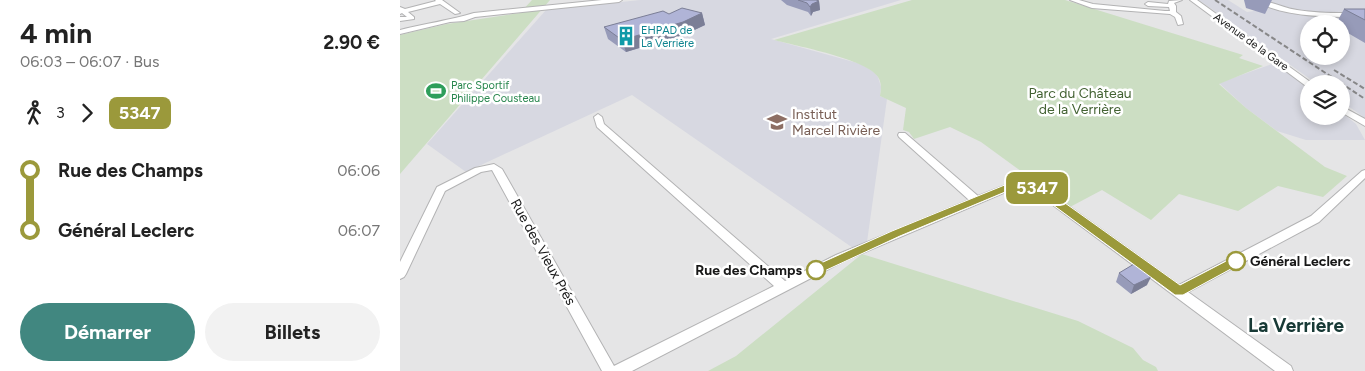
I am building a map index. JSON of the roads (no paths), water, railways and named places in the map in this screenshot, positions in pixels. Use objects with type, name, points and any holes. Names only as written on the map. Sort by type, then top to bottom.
[{"type":"street","points":[[526,9],[538,0]]},
{"type":"street","points":[[400,32],[450,20],[464,19],[474,15],[620,0]]},
{"type":"street","points":[[1073,0],[1132,13],[1157,13],[1172,9]]},
{"type":"street","points":[[1100,0],[1101,7]]},
{"type":"street","points":[[1179,0],[1171,2],[1172,9],[1178,16],[1180,24]]},
{"type":"street","points":[[1185,0],[1225,29]]},
{"type":"street","name":"Avenue de la Gare","points":[[1192,0],[1300,78]]},
{"type":"street","points":[[1258,0],[1280,8],[1306,13],[1365,15]]},
{"type":"street","points":[[401,11],[439,1],[457,13]]},
{"type":"street","points":[[1148,4],[1172,9]]},
{"type":"street","points":[[400,19],[412,18],[401,11]]},
{"type":"street","points":[[450,20],[449,17],[457,13],[470,12],[475,13],[474,15]]},
{"type":"street","points":[[1157,13],[1159,21]]},
{"type":"street","points":[[1350,113],[1365,123]]},
{"type":"street","points":[[1350,115],[1365,129]]},
{"type":"street","points":[[598,117],[600,125],[784,287]]},
{"type":"street","points":[[902,135],[976,200]]},
{"type":"street","name":"Rue des Vieux Prés","points":[[400,274],[441,189],[486,168],[494,167],[498,169],[609,371]]},
{"type":"street","points":[[1179,291],[1315,219],[1365,174]]},
{"type":"street","points":[[618,371],[840,258],[976,200],[1016,184],[1025,183],[1040,190],[1286,371]]},
{"type":"railway","points":[[1215,0],[1365,99]]},
{"type":"railway","points":[[1334,70],[1365,89]]},
{"type":"place","name":"EHPAD de La Verrière","points":[[626,36]]},
{"type":"place","name":"Parc Sportif Philippe Cousteau","points":[[436,91]]},
{"type":"place","name":"Institut Marcel Rivière","points":[[777,122]]},
{"type":"place","name":"Général Leclerc","points":[[1236,261]]},
{"type":"place","name":"Rue des Champs","points":[[816,270]]},
{"type":"district","name":"La Verrière","points":[[1296,325]]},
{"type":"park label","name":"Parc du Château de la Verrière","points":[[1080,102]]}]
